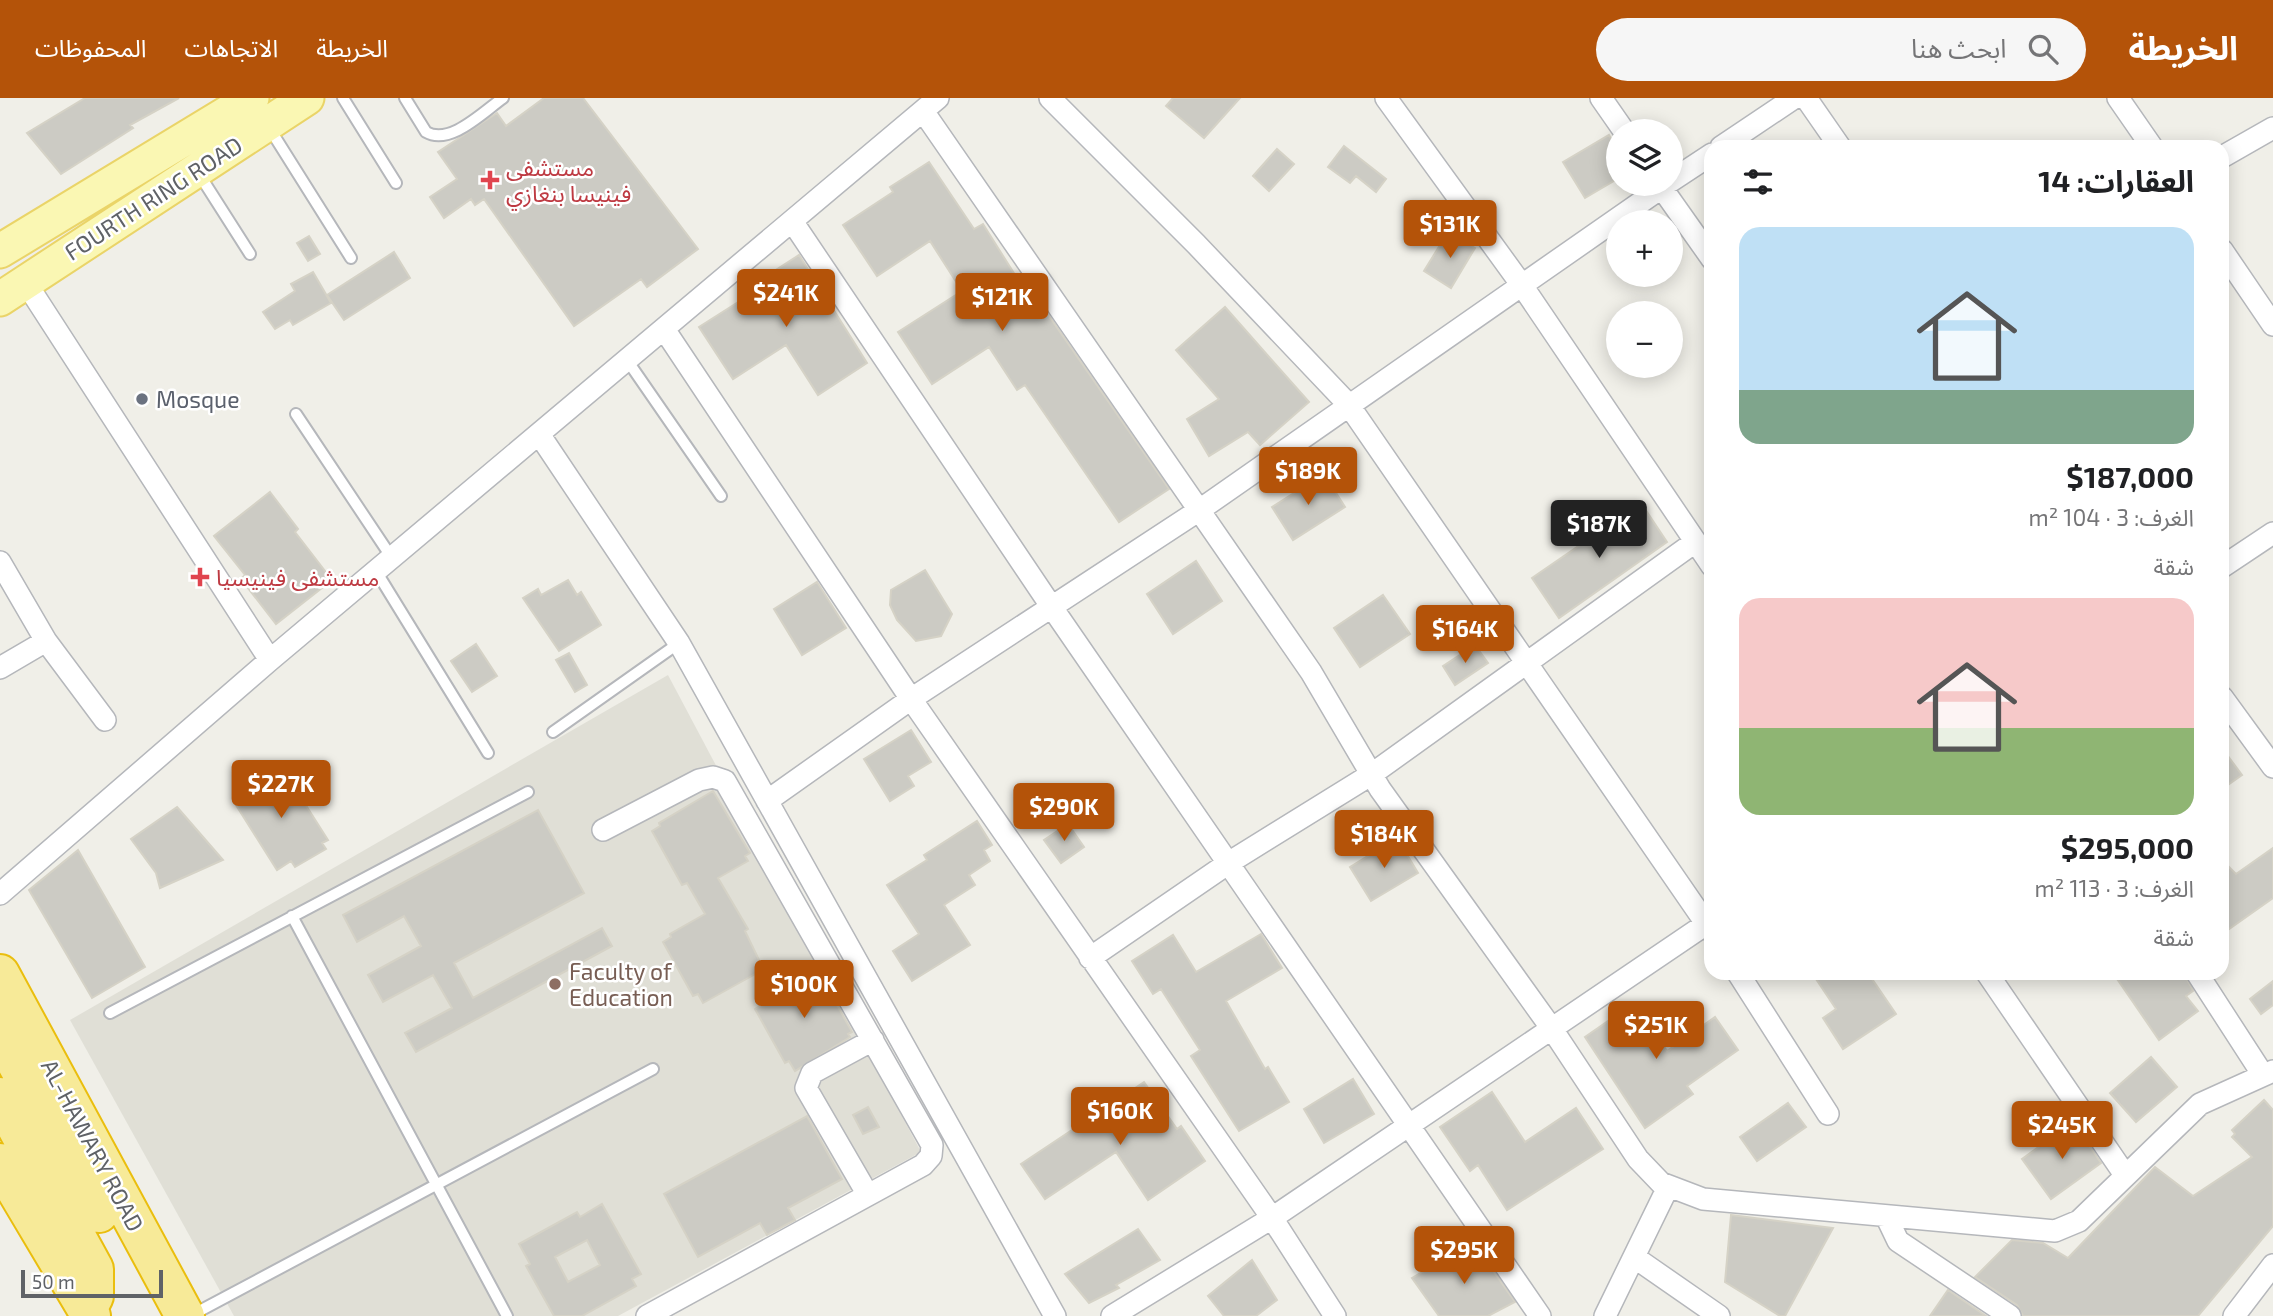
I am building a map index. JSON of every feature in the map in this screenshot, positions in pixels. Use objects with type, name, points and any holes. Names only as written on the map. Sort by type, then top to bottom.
[{"type":"highway","name":"AL-HAWARY ROAD","points":[[0,974],[187,1316]]},
{"type":"highway","points":[[0,1033],[124,1256],[135,1264],[160,1269]]},
{"type":"highway","points":[[0,1097],[94,1269],[94,1296],[89,1313]]},
{"type":"highway","points":[[0,1163],[89,1313]]},
{"type":"main road","name":"FOURTH RING ROAD","points":[[0,251],[260,111],[307,98]]},
{"type":"main road","name":"FOURTH RING ROAD","points":[[13,291],[195,169],[260,111]]},
{"type":"street","points":[[1050,98],[1196,244],[1348,404],[1704,916]]},
{"type":"street","points":[[1386,98],[1521,284],[1704,555]]},
{"type":"street","points":[[1601,98],[1616,119]]},
{"type":"street","points":[[1731,140],[1794,98]]},
{"type":"street","points":[[1806,98],[1835,140]]},
{"type":"street","points":[[2118,98],[2147,140]]},
{"type":"street","points":[[0,894],[270,660],[930,104],[1198,511],[1311,672],[1400,819],[1552,1029],[1638,1159],[1668,1187],[1703,1199],[2055,1231],[2079,1221],[2200,1104],[2268,1073],[2202,980]]},
{"type":"street","points":[[2229,153],[2273,128]]},
{"type":"street","points":[[1683,173],[1704,159]]},
{"type":"street","points":[[767,801],[911,699],[1198,511],[1648,196]]},
{"type":"street","points":[[1673,196],[1704,246]]},
{"type":"street","points":[[792,221],[1051,606],[1230,862],[1540,1316]]},
{"type":"street","points":[[2229,260],[2273,325]]},
{"type":"street","points":[[13,291],[270,660]]},
{"type":"street","points":[[664,329],[911,699],[1272,1218],[1335,1316]]},
{"type":"street","points":[[539,434],[679,643],[1055,1316]]},
{"type":"street","points":[[2229,563],[2273,533]]},
{"type":"street","points":[[1090,958],[1230,862],[1372,774],[1529,664],[1695,542]]},
{"type":"street","points":[[0,562],[46,641],[105,720]]},
{"type":"street","points":[[0,668],[46,641]]},
{"type":"street","points":[[2229,707],[2273,767]]},
{"type":"street","points":[[603,830],[699,780],[713,777],[725,781],[930,1139],[932,1150],[923,1165],[647,1316]]},
{"type":"street","points":[[1112,1316],[1272,1218],[1704,929]]},
{"type":"street","points":[[1742,980],[1828,1114]]},
{"type":"street","points":[[1992,980],[2125,1175]]},
{"type":"street","points":[[868,1195],[806,1088],[806,1082],[812,1073],[873,1040]]},
{"type":"street","points":[[1605,1316],[1668,1187]]},
{"type":"street","points":[[1886,1216],[1898,1241],[2010,1316]]},
{"type":"street","points":[[1634,1256],[1718,1316]]},
{"type":"street","points":[[2234,1316],[2273,1265]]},
{"type":"lane","points":[[343,98],[396,183]]},
{"type":"lane","points":[[407,98],[426,132],[440,137],[450,134],[503,98]]},
{"type":"lane","points":[[260,111],[351,258]]},
{"type":"lane","points":[[195,169],[250,254]]},
{"type":"lane","points":[[627,360],[721,496]]},
{"type":"lane","points":[[296,415],[384,565],[488,753]]},
{"type":"lane","points":[[553,732],[679,643]]},
{"type":"lane","points":[[110,1013],[528,792]]},
{"type":"lane","points":[[292,916],[507,1316]]},
{"type":"lane","points":[[187,1316],[653,1069]]},
{"type":"shaded area","points":[[668,675],[921,1152],[618,1316],[234,1316],[70,1020]]},
{"type":"building","points":[[85,98],[179,98],[130,125],[133,128],[61,174],[27,133]]},
{"type":"building","points":[[544,98],[583,98],[698,249],[647,287],[641,279],[574,326],[484,199],[475,205],[471,199],[444,218],[430,197],[457,179],[438,152],[497,113],[506,126]]},
{"type":"building","points":[[1173,98],[1240,98],[1204,138],[1166,106]]},
{"type":"building","points":[[1606,137],[1606,186],[1585,198],[1563,162]]},
{"type":"building","points":[[1344,146],[1386,179],[1376,192],[1356,176],[1350,183],[1328,167]]},
{"type":"building","points":[[1277,149],[1294,164],[1269,191],[1253,176]]},
{"type":"building","points":[[929,162],[974,229],[983,224],[1037,310],[1042,306],[1169,489],[1119,522],[1025,385],[1017,390],[989,347],[932,384],[898,332],[962,291],[930,241],[877,276],[843,225],[893,192],[890,187]]},
{"type":"building","points":[[1448,232],[1475,248],[1451,288],[1424,271]]},
{"type":"building","points":[[309,236],[320,254],[308,261],[297,243]]},
{"type":"building","points":[[394,252],[410,278],[344,320],[327,295]]},
{"type":"building","points":[[799,255],[867,363],[818,395],[786,345],[733,379],[699,327],[754,292],[751,286]]},
{"type":"building","points":[[313,272],[331,303],[293,325],[290,320],[275,329],[263,312],[295,291],[291,284]]},
{"type":"building","points":[[1225,307],[1309,402],[1260,445],[1248,432],[1209,456],[1187,419],[1219,399],[1176,350]]},
{"type":"building","points":[[1324,474],[1345,507],[1293,540],[1272,507]]},
{"type":"building","points":[[270,492],[298,529],[295,532],[332,580],[276,624],[241,579],[245,575],[214,536]]},
{"type":"building","points":[[1641,503],[1667,542],[1559,618],[1532,578]]},
{"type":"building","points":[[1196,561],[1222,601],[1173,634],[1147,594]]},
{"type":"building","points":[[925,570],[952,614],[941,636],[916,641],[897,620],[890,605],[891,590]]},
{"type":"building","points":[[568,580],[577,595],[581,592],[601,625],[559,651],[523,598],[538,589],[541,595]]},
{"type":"building","points":[[817,582],[846,628],[802,655],[774,609]]},
{"type":"building","points":[[1383,595],[1410,634],[1360,667],[1334,628]]},
{"type":"building","points":[[476,644],[497,676],[472,692],[451,661]]},
{"type":"building","points":[[1475,645],[1488,663],[1455,685],[1443,666]]},
{"type":"building","points":[[569,653],[587,685],[575,692],[556,660]]},
{"type":"building","points":[[911,730],[931,762],[908,776],[914,786],[890,801],[864,759]]},
{"type":"building","points":[[2229,757],[2242,775],[2229,784]]},
{"type":"building","points":[[281,766],[328,840],[322,843],[326,849],[295,867],[291,861],[277,870],[234,802],[242,798],[238,791]]},
{"type":"building","points":[[713,791],[750,853],[745,856],[748,861],[718,878],[748,929],[745,931],[761,964],[756,967],[759,972],[703,1003],[698,994],[693,996],[663,942],[671,937],[670,934],[705,914],[687,883],[682,885],[652,831],[660,826],[659,823]]},
{"type":"building","points":[[177,807],[223,860],[160,888],[156,873],[131,839]]},
{"type":"building","points":[[538,810],[584,893],[454,963],[473,998],[602,928],[612,946],[416,1052],[405,1033],[452,1008],[433,975],[383,1002],[368,975],[421,946],[404,916],[357,942],[343,915]]},
{"type":"building","points":[[977,821],[992,845],[984,850],[990,861],[969,875],[975,885],[944,905],[970,945],[912,981],[893,951],[919,934],[887,885],[927,860],[924,855]]},
{"type":"building","points":[[1068,824],[1084,847],[1061,863],[1044,840]]},
{"type":"building","points":[[1397,838],[1418,873],[1371,901],[1350,867]]},
{"type":"building","points":[[2273,848],[2273,898],[2229,929],[2229,867],[2236,874]]},
{"type":"building","points":[[78,850],[145,967],[92,998],[29,890]]},
{"type":"building","points":[[1261,934],[1282,968],[1226,1001],[1265,1069],[1268,1067],[1289,1102],[1239,1131],[1191,1056],[1200,1050],[1161,989],[1153,994],[1132,961],[1173,935],[1196,972]]},
{"type":"building","points":[[817,969],[852,1032],[848,1034],[850,1037],[795,1071],[789,1061],[785,1063],[755,1009],[763,1004],[761,1001]]},
{"type":"building","points":[[1817,980],[1873,980],[1896,1014],[1843,1049],[1823,1018],[1836,1009]]},
{"type":"building","points":[[2118,980],[2188,980],[2193,991],[2186,996],[2198,1011],[2159,1040]]},
{"type":"building","points":[[2273,981],[2273,1005],[2261,1014],[2250,999]]},
{"type":"building","points":[[1634,1003],[1667,1051],[1715,1017],[1738,1050],[1687,1086],[1693,1094],[1645,1128],[1585,1037]]},
{"type":"building","points":[[2151,1057],[2177,1087],[2136,1122],[2110,1093]]},
{"type":"building","points":[[1353,1079],[1374,1114],[1324,1143],[1304,1109]]},
{"type":"building","points":[[1144,1082],[1177,1129],[1181,1126],[1205,1161],[1148,1200],[1116,1152],[1045,1199],[1021,1164]]},
{"type":"building","points":[[1492,1092],[1525,1142],[1576,1108],[1603,1149],[1507,1210],[1478,1165],[1470,1171],[1440,1127]]},
{"type":"building","points":[[2264,1100],[2273,1110],[2273,1226],[2198,1316],[2023,1316],[2017,1305],[1975,1277],[2012,1240],[2043,1243],[2068,1258],[2155,1167],[2193,1196],[2252,1157],[2232,1137],[2235,1134],[2232,1130]]},
{"type":"building","points":[[1788,1103],[1806,1127],[1757,1161],[1740,1137]]},
{"type":"building","points":[[868,1107],[879,1127],[863,1134],[853,1115]]},
{"type":"building","points":[[807,1116],[842,1179],[788,1208],[795,1220],[767,1235],[760,1223],[698,1257],[664,1194]]},
{"type":"building","points":[[2073,1122],[2101,1163],[2051,1199],[2022,1159]]},
{"type":"building","points":[[602,1204],[641,1274],[632,1279],[636,1286],[582,1316],[554,1316],[526,1266],[530,1264],[519,1244],[577,1212],[580,1217]],"holes":[[[587,1240],[600,1265],[568,1282],[555,1257]]]},
{"type":"building","points":[[1731,1215],[1833,1228],[1785,1316],[1780,1316],[1725,1282]]},
{"type":"building","points":[[1138,1229],[1160,1260],[1116,1285],[1119,1288],[1089,1303],[1065,1274]]},
{"type":"building","points":[[1473,1242],[1515,1302],[1488,1316],[1439,1316],[1412,1278]]},
{"type":"building","points":[[1252,1260],[1277,1300],[1256,1316],[1224,1316],[1208,1296]]},
{"type":"building","points":[[1948,1290],[1986,1316],[1930,1316]]},
{"type":"place","name":"مستشفى فينيسا بنغازي","points":[[490,180]]},
{"type":"place","name":"Mosque","points":[[142,399]]},
{"type":"place","name":"مستشفى فينيسيا","points":[[200,577]]},
{"type":"place","name":"Faculty of Education","points":[[555,984]]}]
